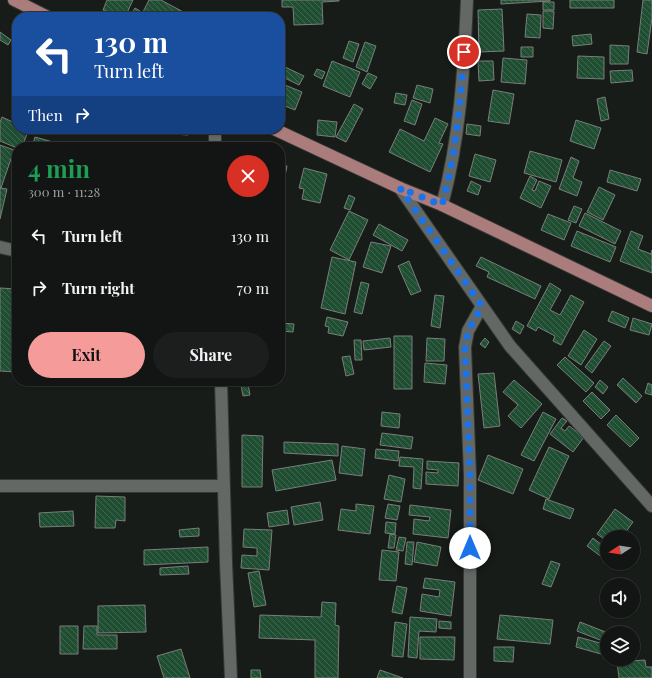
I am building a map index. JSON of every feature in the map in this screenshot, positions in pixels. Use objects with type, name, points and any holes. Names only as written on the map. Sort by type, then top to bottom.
[{"type":"main road","points":[[14,0],[38,12]]},
{"type":"main road","points":[[285,134],[400,188],[442,205],[652,306]]},
{"type":"street","points":[[442,205],[450,171],[457,128],[467,0]]},
{"type":"street","points":[[400,188],[510,346],[652,506]]},
{"type":"street","points":[[0,247],[12,250]]},
{"type":"street","points":[[470,678],[470,475],[465,348],[468,331],[482,306]]},
{"type":"street","points":[[221,386],[231,678]]},
{"type":"street","points":[[0,486],[224,486]]},
{"type":"building","points":[[107,0],[133,0],[127,12],[107,12],[103,10]]},
{"type":"building","points":[[149,0],[161,0],[183,12],[143,12]]},
{"type":"building","points":[[282,0],[339,1],[322,2],[323,24],[294,25],[293,7],[282,7]]},
{"type":"building","points":[[501,0],[550,0],[550,1],[501,4]]},
{"type":"building","points":[[570,0],[614,0],[614,8],[570,8]]},
{"type":"building","points":[[643,0],[652,0],[652,18],[647,54],[637,52]]},
{"type":"building","points":[[543,2],[554,2],[554,10],[543,10]]},
{"type":"building","points":[[135,8],[140,11],[139,12],[133,12]]},
{"type":"building","points":[[502,9],[504,51],[479,52],[478,10]]},
{"type":"building","points":[[543,11],[554,11],[553,29],[543,28]]},
{"type":"building","points":[[527,14],[541,15],[540,38],[525,37]]},
{"type":"building","points":[[0,32],[11,40],[8,45],[0,40]]},
{"type":"building","points":[[591,34],[592,44],[573,46],[572,36]]},
{"type":"building","points":[[349,41],[359,44],[353,62],[343,58]]},
{"type":"building","points":[[365,42],[376,46],[367,72],[356,67]]},
{"type":"building","points":[[610,45],[629,46],[628,64],[610,64]]},
{"type":"building","points":[[521,47],[533,47],[533,57],[521,57]]},
{"type":"building","points":[[578,56],[604,57],[604,79],[577,78]]},
{"type":"building","points":[[503,58],[527,60],[525,84],[501,82]]},
{"type":"building","points":[[332,61],[360,72],[350,97],[323,86]]},
{"type":"building","points":[[478,61],[493,61],[494,80],[479,81]]},
{"type":"building","points":[[285,67],[304,76],[299,85],[285,78]]},
{"type":"building","points":[[317,69],[325,72],[322,79],[314,75]]},
{"type":"building","points":[[632,70],[633,81],[611,83],[610,71]]},
{"type":"building","points":[[368,73],[377,77],[370,89],[362,84]]},
{"type":"building","points":[[285,85],[302,92],[295,110],[285,106]]},
{"type":"building","points":[[417,85],[433,89],[430,103],[413,98]]},
{"type":"building","points":[[493,90],[514,94],[509,124],[488,121]]},
{"type":"building","points":[[396,93],[407,95],[405,105],[394,103]]},
{"type":"building","points":[[605,97],[609,119],[601,121],[597,99]]},
{"type":"building","points":[[412,100],[422,104],[415,125],[404,121]]},
{"type":"building","points":[[354,104],[363,109],[346,142],[336,137]]},
{"type":"building","points":[[2,117],[12,122],[12,134],[27,134],[24,142],[12,142],[12,146],[0,141],[0,122]]},
{"type":"building","points":[[435,118],[448,124],[439,143],[443,144],[430,172],[389,152],[400,129],[424,141]]},
{"type":"building","points":[[318,120],[337,122],[335,137],[317,135]]},
{"type":"building","points":[[576,120],[601,128],[594,149],[570,141]]},
{"type":"building","points":[[467,124],[481,126],[480,136],[466,134]]},
{"type":"building","points":[[35,137],[53,142],[34,142]]},
{"type":"building","points":[[0,145],[12,149],[12,156],[0,188]]},
{"type":"building","points":[[530,151],[562,160],[556,182],[524,173]]},
{"type":"building","points":[[475,154],[496,160],[490,182],[469,176]]},
{"type":"building","points":[[571,157],[579,161],[573,178],[582,182],[577,196],[559,189]]},
{"type":"building","points":[[285,166],[287,166],[285,176]]},
{"type":"building","points":[[304,168],[327,174],[320,203],[302,199],[304,189],[299,188]]},
{"type":"building","points":[[610,170],[641,179],[637,191],[607,182]]},
{"type":"building","points":[[530,176],[537,180],[532,190],[535,191],[539,181],[551,186],[541,208],[520,198]]},
{"type":"building","points":[[471,181],[481,186],[478,195],[467,191]]},
{"type":"building","points":[[599,187],[615,195],[603,220],[587,212]]},
{"type":"building","points":[[0,188],[7,189],[0,219]]},
{"type":"building","points":[[349,195],[355,198],[350,210],[344,208]]},
{"type":"building","points":[[574,206],[582,209],[576,223],[568,220]]},
{"type":"building","points":[[349,211],[368,220],[349,260],[330,250]]},
{"type":"building","points":[[585,213],[621,231],[615,244],[579,226]]},
{"type":"building","points":[[548,214],[571,223],[564,240],[541,230]]},
{"type":"building","points":[[379,224],[408,240],[402,251],[373,235]]},
{"type":"building","points":[[577,231],[616,247],[610,262],[571,246]]},
{"type":"building","points":[[631,231],[643,236],[638,249],[651,254],[652,250],[652,273],[620,261]]},
{"type":"building","points":[[371,242],[391,246],[382,273],[363,267]]},
{"type":"building","points":[[332,257],[356,262],[345,314],[321,308]]},
{"type":"building","points":[[481,257],[541,286],[535,299],[487,277],[489,272],[476,266]]},
{"type":"building","points":[[409,261],[421,291],[411,295],[398,266]]},
{"type":"building","points":[[361,282],[369,284],[362,314],[354,312]]},
{"type":"building","points":[[550,283],[561,290],[550,310],[560,315],[571,295],[584,302],[561,345],[553,341],[555,336],[538,327],[536,331],[527,326]]},
{"type":"building","points":[[0,288],[12,289],[12,372],[0,371]]},
{"type":"building","points":[[435,295],[444,296],[440,328],[431,326]]},
{"type":"building","points":[[612,311],[629,318],[625,328],[608,321]]},
{"type":"building","points":[[327,317],[348,322],[343,336],[328,333],[329,327],[325,326]]},
{"type":"building","points":[[633,318],[652,324],[649,335],[630,330]]},
{"type":"building","points":[[516,321],[524,326],[520,334],[512,329]]},
{"type":"building","points":[[285,323],[294,324],[293,332],[285,331]]},
{"type":"building","points":[[584,330],[597,339],[581,365],[568,356]]},
{"type":"building","points":[[394,336],[412,336],[412,389],[394,389]]},
{"type":"building","points":[[390,338],[391,347],[364,350],[363,341]]},
{"type":"building","points":[[427,338],[445,339],[444,361],[426,361]]},
{"type":"building","points":[[485,338],[489,342],[485,348],[480,344]]},
{"type":"building","points":[[354,340],[361,340],[362,360],[355,360]]},
{"type":"building","points":[[604,341],[611,346],[592,373],[585,367]]},
{"type":"building","points":[[350,356],[354,374],[346,376],[342,357]]},
{"type":"building","points":[[565,357],[594,383],[586,392],[557,365]]},
{"type":"building","points":[[425,363],[447,365],[445,384],[424,382]]},
{"type":"building","points":[[494,373],[500,426],[484,428],[478,374]]},
{"type":"building","points":[[623,378],[642,396],[636,403],[617,385]]},
{"type":"building","points":[[514,380],[542,404],[521,428],[508,416],[518,405],[503,392]]},
{"type":"building","points":[[600,380],[608,387],[603,394],[595,387]]},
{"type":"building","points":[[648,383],[652,385],[652,395],[645,393]]},
{"type":"building","points":[[241,386],[248,386],[250,395],[243,396]]},
{"type":"building","points":[[592,392],[610,410],[601,419],[583,401]]},
{"type":"building","points":[[382,412],[400,414],[399,428],[381,426]]},
{"type":"building","points":[[543,412],[556,419],[534,461],[521,455]]},
{"type":"building","points":[[616,415],[639,438],[630,447],[607,425]]},
{"type":"building","points":[[562,418],[567,421],[561,428],[565,431],[569,426],[584,437],[573,452],[550,434]]},
{"type":"building","points":[[382,433],[413,437],[411,449],[380,445]]},
{"type":"building","points":[[242,435],[263,436],[262,487],[242,487]]},
{"type":"building","points":[[284,442],[338,444],[338,456],[284,453]]},
{"type":"building","points":[[342,446],[365,449],[362,476],[339,473]]},
{"type":"building","points":[[549,447],[569,456],[549,499],[529,490]]},
{"type":"building","points":[[376,449],[399,451],[398,461],[375,458]]},
{"type":"building","points":[[488,455],[523,469],[513,494],[478,480]]},
{"type":"building","points":[[400,457],[423,459],[421,489],[413,488],[414,467],[399,466]]},
{"type":"building","points":[[332,460],[336,480],[276,491],[272,470]]},
{"type":"building","points":[[427,461],[459,463],[458,486],[426,484],[426,472],[438,473],[438,470],[427,469]]},
{"type":"building","points":[[389,475],[405,479],[401,502],[384,499]]},
{"type":"building","points":[[96,496],[125,497],[125,521],[116,520],[115,528],[95,528]]},
{"type":"building","points":[[546,499],[574,509],[570,519],[543,509]]},
{"type":"building","points":[[320,502],[323,520],[294,525],[291,507]]},
{"type":"building","points":[[356,504],[374,506],[370,534],[338,530],[341,509],[356,511]]},
{"type":"building","points":[[388,504],[400,506],[397,520],[385,518]]},
{"type":"building","points":[[410,505],[451,510],[448,538],[413,534],[414,519],[429,521],[430,517],[409,515]]},
{"type":"building","points":[[615,509],[633,522],[627,530],[600,530],[600,536],[597,534]]},
{"type":"building","points":[[287,510],[289,524],[269,527],[267,513]]},
{"type":"building","points":[[73,511],[74,526],[40,527],[39,513]]},
{"type":"building","points":[[386,522],[396,523],[395,534],[385,533]]},
{"type":"building","points":[[199,528],[199,536],[180,537],[179,530]]},
{"type":"building","points":[[244,529],[272,530],[269,570],[241,568],[242,555],[257,556],[257,548],[243,547]]},
{"type":"building","points":[[390,534],[396,535],[394,548],[388,548]]},
{"type":"building","points":[[399,537],[406,538],[403,551],[396,550]]},
{"type":"building","points":[[593,538],[600,544],[600,556],[587,546]]},
{"type":"building","points":[[407,542],[414,542],[412,565],[405,564]]},
{"type":"building","points":[[417,542],[441,547],[437,566],[414,562]]},
{"type":"building","points":[[208,547],[208,562],[144,565],[144,550]]},
{"type":"building","points":[[382,550],[399,552],[396,581],[379,580]]},
{"type":"building","points":[[551,561],[560,564],[551,587],[542,584]]},
{"type":"building","points":[[188,566],[189,574],[160,575],[160,568]]},
{"type":"building","points":[[259,571],[266,605],[254,607],[248,573]]},
{"type":"building","points":[[425,578],[455,582],[451,616],[420,611],[422,594],[439,597],[440,590],[423,588]]},
{"type":"building","points":[[397,586],[407,588],[402,614],[392,612]]},
{"type":"building","points":[[322,602],[336,603],[335,625],[339,626],[338,678],[315,678],[315,640],[259,638],[260,615],[321,617]]},
{"type":"building","points":[[145,605],[146,632],[98,633],[98,606]]},
{"type":"building","points":[[500,615],[553,620],[550,644],[497,639]]},
{"type":"building","points":[[410,617],[437,619],[436,632],[419,631],[417,658],[408,657]]},
{"type":"building","points":[[439,621],[451,622],[451,629],[439,628]]},
{"type":"building","points":[[395,622],[407,624],[403,657],[392,656]]},
{"type":"building","points":[[580,622],[600,630],[600,640],[577,631]]},
{"type":"building","points":[[60,626],[78,626],[78,654],[60,654]]},
{"type":"building","points":[[84,626],[97,626],[97,635],[117,635],[117,649],[83,649]]},
{"type":"building","points":[[420,637],[455,637],[454,660],[420,659]]},
{"type":"building","points":[[578,637],[600,643],[600,654],[576,647]]},
{"type":"building","points":[[494,647],[514,647],[513,662],[494,661]]},
{"type":"building","points":[[181,649],[190,678],[164,678],[157,656]]},
{"type":"building","points":[[640,660],[645,660],[646,667],[652,667],[652,678],[619,678],[618,666],[640,666]]},
{"type":"building","points":[[251,670],[260,670],[261,678],[251,678]]},
{"type":"building","points":[[380,670],[403,678],[377,678]]},
{"type":"route","points":[[464,52],[457,128],[450,174],[442,205],[400,188],[482,306],[468,331],[465,348],[470,475],[470,548]]}]
